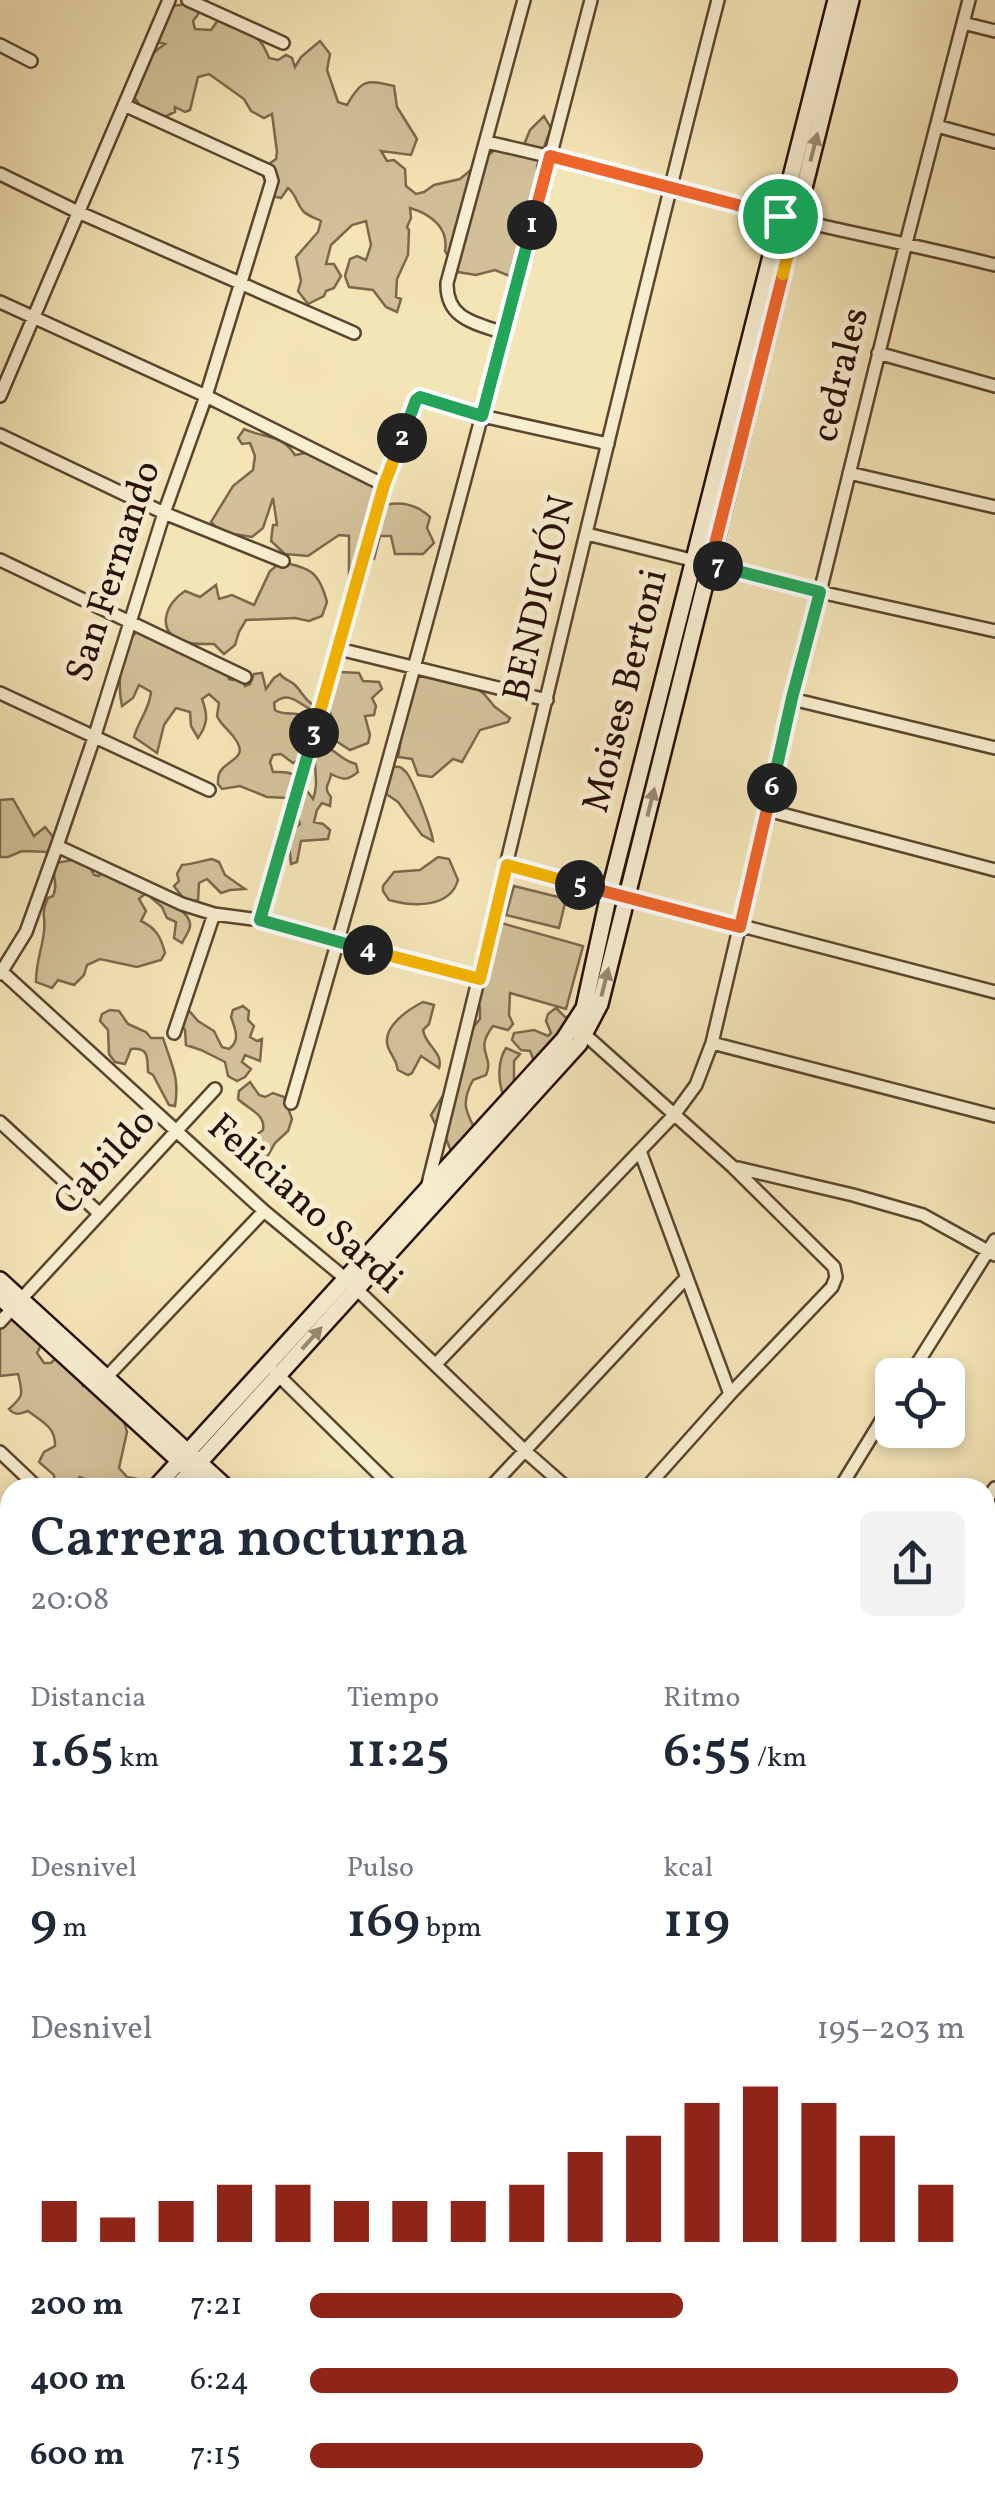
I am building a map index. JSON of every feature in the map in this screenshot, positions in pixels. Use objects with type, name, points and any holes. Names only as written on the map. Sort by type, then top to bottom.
[{"type":"street","points":[[0,396],[169,0]]},
{"type":"street","points":[[188,0],[283,43]]},
{"type":"street","points":[[504,333],[455,313],[447,296],[447,283],[524,0]]},
{"type":"street","points":[[291,1103],[482,416],[592,0]]},
{"type":"street","name":"BENDICIÓN","points":[[427,1212],[426,1191],[718,0]]},
{"type":"street","name":"Moises Bertoni","points":[[351,1284],[427,1212],[580,1044],[584,1008],[610,894],[702,562],[788,218],[836,0]]},
{"type":"street","name":"Moises Bertoni","points":[[788,218],[850,0]]},
{"type":"street","name":"cedrales","points":[[436,1364],[674,1115],[696,1084],[712,1043],[792,698],[969,0]]},
{"type":"street","points":[[963,23],[995,31]]},
{"type":"street","points":[[0,45],[31,61]]},
{"type":"street","name":"San Fernando","points":[[1,972],[26,932],[95,736],[272,181],[269,171],[124,105]]},
{"type":"street","points":[[937,126],[995,142]]},
{"type":"street","points":[[486,142],[995,265]]},
{"type":"street","points":[[0,174],[354,333]]},
{"type":"street","points":[[0,302],[206,396],[384,485]]},
{"type":"street","points":[[878,353],[995,386]]},
{"type":"street","points":[[260,920],[384,485],[416,400],[420,397],[482,416],[608,444]]},
{"type":"street","points":[[0,435],[164,513],[283,562]]},
{"type":"street","points":[[849,473],[995,507]]},
{"type":"street","points":[[587,534],[995,631]]},
{"type":"street","points":[[0,560],[245,678]]},
{"type":"street","name":"Moises Bertoni","points":[[167,1478],[190,1461],[351,1284],[426,1191],[600,1004],[702,562]]},
{"type":"street","points":[[339,648],[548,700]]},
{"type":"street","points":[[0,693],[209,790]]},
{"type":"street","points":[[792,698],[995,748]]},
{"type":"street","points":[[767,810],[995,870]]},
{"type":"street","points":[[57,846],[182,904],[214,914],[260,920],[480,979]]},
{"type":"street","points":[[507,865],[995,992]]},
{"type":"street","points":[[174,1033],[214,914]]},
{"type":"street","name":"Feliciano Sardi","points":[[1,972],[351,1284],[555,1478]]},
{"type":"street","points":[[580,1029],[734,1167],[834,1267],[836,1277],[832,1287],[655,1478]]},
{"type":"street","points":[[712,1043],[995,1116]]},
{"type":"street","name":"Cabildo","points":[[0,1322],[11,1301],[100,1214],[215,1090]]},
{"type":"street","points":[[0,1122],[100,1214]]},
{"type":"street","points":[[640,1151],[730,1394]]},
{"type":"street","points":[[734,1167],[924,1215],[993,1249],[921,1358]]},
{"type":"street","points":[[102,1382],[264,1210]]},
{"type":"street","points":[[499,1478],[686,1278]]},
{"type":"street","points":[[0,1280],[11,1301],[213,1478]]},
{"type":"street","points":[[273,1370],[383,1478]]},
{"type":"street","points":[[846,1478],[875,1431]]},
{"type":"street","points":[[0,1452],[27,1478]]},
{"type":"street","points":[[190,1461],[202,1478]]},
{"type":"street","name":"Moises Bertoni","points":[[181,1478],[190,1461]]},
{"type":"shaded area","points":[[194,3],[202,9],[193,21],[195,29],[211,30],[218,20],[254,35],[269,58],[292,58],[295,67],[320,41],[330,54],[327,70],[338,102],[347,105],[366,83],[394,86],[397,107],[417,139],[411,155],[381,151],[387,161],[394,160],[405,169],[406,186],[416,194],[460,179],[503,143],[523,147],[530,130],[544,116],[551,128],[537,166],[538,183],[512,277],[495,270],[476,275],[458,272],[445,251],[441,229],[431,218],[410,208],[408,255],[397,279],[396,297],[401,299],[397,312],[386,307],[373,290],[349,287],[345,276],[350,259],[357,256],[366,260],[371,245],[366,221],[352,225],[331,245],[326,264],[334,264],[341,276],[334,288],[308,304],[298,291],[301,281],[296,257],[318,232],[321,221],[303,211],[288,188],[281,198],[272,196],[263,176],[266,166],[276,159],[272,114],[264,118],[251,111],[244,99],[209,74],[198,77],[190,110],[175,107],[175,112],[156,121],[134,97],[143,67],[165,44],[157,42],[170,10]]},
{"type":"shaded area","points":[[244,429],[278,440],[295,455],[310,452],[375,483],[386,505],[404,504],[420,510],[430,517],[427,528],[434,543],[423,554],[395,554],[391,536],[380,536],[374,559],[359,559],[349,582],[349,536],[339,535],[308,556],[285,554],[271,541],[273,525],[277,525],[273,498],[263,528],[252,537],[221,532],[211,522],[233,486],[253,470],[255,456],[250,443],[242,444],[238,438]]},
{"type":"shaded area","points":[[281,562],[307,569],[317,578],[327,602],[322,616],[309,621],[246,620],[235,645],[224,654],[214,644],[186,642],[168,630],[169,609],[185,591],[200,597],[216,585],[219,599],[232,595],[254,605],[270,571]]},
{"type":"shaded area","points":[[137,631],[228,664],[229,679],[233,680],[234,674],[245,686],[254,674],[262,673],[266,689],[280,674],[298,688],[313,705],[312,710],[289,698],[274,703],[275,710],[305,716],[310,724],[308,744],[298,760],[293,763],[281,754],[273,755],[270,762],[273,772],[290,773],[299,779],[288,798],[267,797],[240,786],[222,789],[218,784],[220,772],[238,756],[240,748],[217,716],[219,703],[209,694],[202,699],[206,719],[198,738],[191,726],[190,712],[176,708],[164,725],[157,753],[134,737],[151,692],[139,685],[133,698],[122,706],[121,667]]},
{"type":"shaded area","points":[[412,672],[474,686],[510,718],[480,730],[462,762],[453,759],[432,777],[418,775],[412,759],[398,757]]},
{"type":"shaded area","points":[[359,673],[363,681],[379,682],[382,689],[372,698],[376,706],[374,715],[365,716],[368,743],[350,750],[336,741],[327,705],[333,675]]},
{"type":"shaded area","points":[[322,745],[356,764],[358,772],[345,779],[331,774],[327,788],[330,806],[322,803],[314,822],[330,830],[328,839],[301,841],[297,862],[291,864],[288,833],[300,824],[295,811],[304,793],[307,791],[313,799],[316,749]]},
{"type":"shaded area","points":[[391,767],[401,767],[409,777],[433,841],[422,835],[398,802],[379,789]]},
{"type":"shaded area","points":[[13,799],[34,836],[45,827],[54,838],[50,852],[22,851],[0,857],[0,800]]},
{"type":"shaded area","points":[[438,857],[449,859],[458,880],[447,896],[420,904],[389,900],[383,886],[394,872],[420,870]]},
{"type":"shaded area","points":[[78,859],[89,865],[94,875],[104,871],[112,874],[118,882],[158,896],[185,914],[190,923],[182,943],[174,938],[176,922],[167,918],[162,907],[146,893],[139,899],[146,911],[141,921],[160,938],[165,953],[161,960],[137,967],[100,959],[87,965],[74,985],[58,980],[52,988],[36,982],[44,908],[55,891],[55,863]]},
{"type":"shaded area","points":[[212,859],[219,862],[225,875],[245,889],[221,893],[207,879],[199,883],[198,901],[184,899],[174,886],[182,865]]},
{"type":"shaded area","points":[[514,886],[566,899],[559,928],[506,915]]},
{"type":"shaded area","points":[[501,923],[583,946],[566,1009],[510,993],[509,1015],[513,1024],[508,1030],[493,1026],[487,1035],[486,1075],[473,1080],[466,1098],[467,1111],[481,1141],[452,1154],[431,1115],[449,1086],[471,1030],[480,1019],[475,998],[483,985]]},
{"type":"shaded area","points":[[423,1002],[434,1005],[429,1024],[423,1030],[439,1058],[439,1068],[421,1056],[408,1075],[398,1070],[387,1040],[392,1026]]},
{"type":"shaded area","points":[[185,1006],[214,1031],[222,1047],[229,1049],[236,1038],[233,1010],[243,1006],[254,1026],[250,1037],[262,1039],[260,1061],[245,1055],[242,1062],[251,1069],[245,1077],[237,1081],[228,1076],[225,1062],[186,1045],[185,1030],[179,1022]]},
{"type":"shaded area","points":[[556,1008],[565,1017],[577,1016],[504,1097],[499,1072],[506,1048],[520,1054],[514,1061],[514,1081],[532,1065],[530,1051],[521,1050],[512,1040],[514,1033],[534,1030],[548,1036],[548,1014]]},
{"type":"shaded area","points":[[119,1011],[128,1024],[151,1038],[163,1038],[176,1079],[175,1106],[169,1105],[148,1072],[144,1052],[131,1049],[125,1064],[115,1062],[109,1054],[108,1030],[100,1021],[102,1014]]},
{"type":"shaded area","points":[[250,1082],[259,1095],[273,1093],[284,1097],[292,1119],[288,1131],[266,1159],[256,1154],[246,1164],[243,1152],[263,1130],[259,1116],[238,1099],[239,1091]]},
{"type":"shaded area","points":[[11,1314],[46,1336],[37,1353],[44,1363],[51,1363],[66,1348],[83,1386],[91,1385],[123,1418],[127,1432],[119,1468],[132,1478],[54,1478],[39,1462],[44,1452],[55,1446],[53,1434],[28,1411],[18,1414],[9,1409],[21,1394],[18,1374],[0,1376],[0,1323],[11,1320]]},
{"type":"route","points":[[550,156],[780,216],[796,220],[710,564],[820,592],[740,927],[507,865],[480,979],[260,920],[384,485],[416,400],[420,397],[482,416],[550,156]]}]
